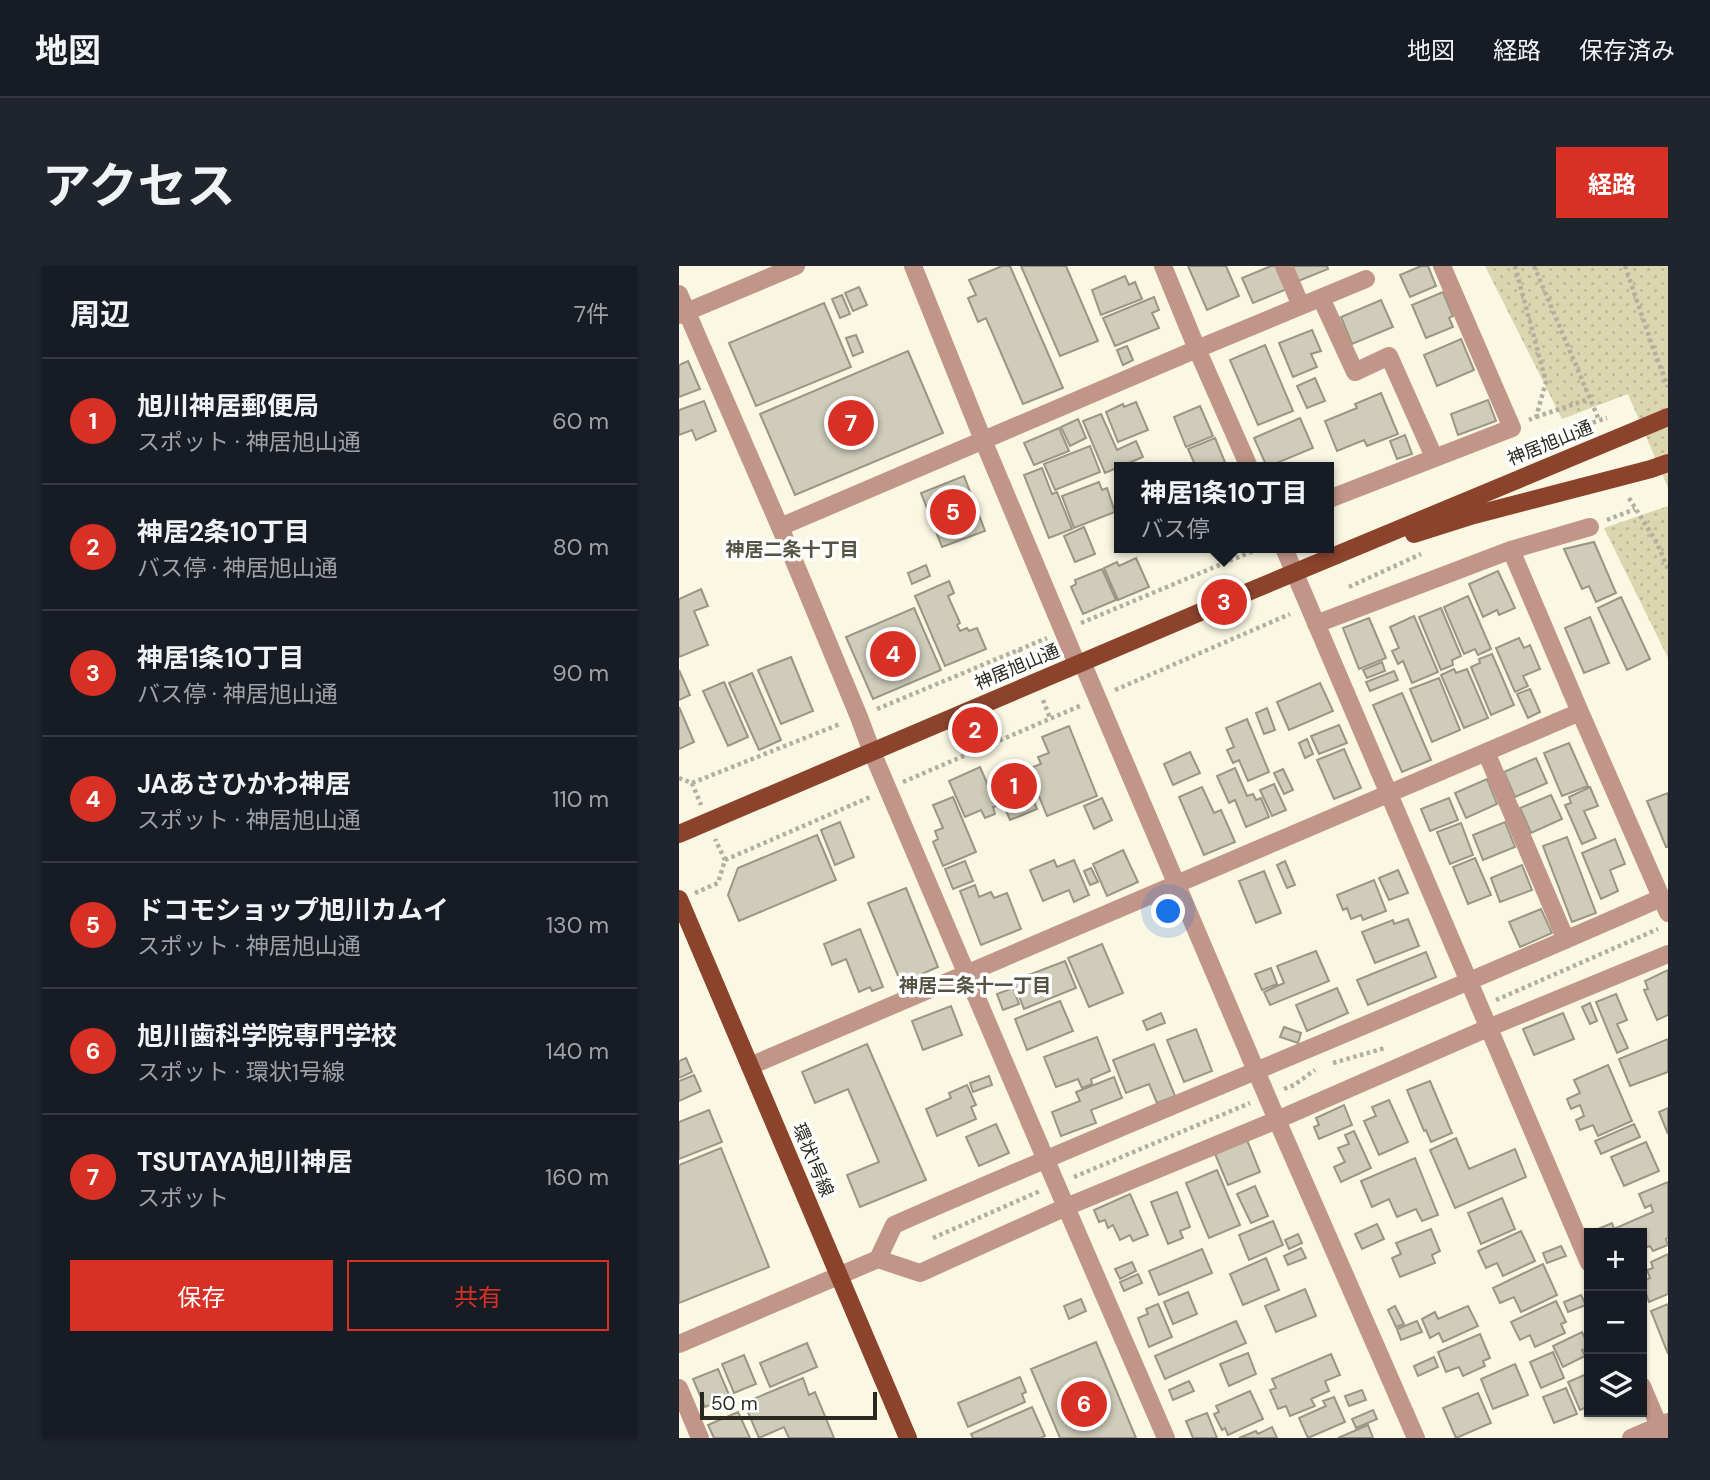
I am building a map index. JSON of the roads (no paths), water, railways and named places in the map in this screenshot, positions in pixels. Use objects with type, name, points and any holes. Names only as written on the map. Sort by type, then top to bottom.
[{"type":"main road","name":"神居旭山通","points":[[679,834],[1294,572],[1668,417]]},
{"type":"main road","name":"神居旭山通","points":[[1294,572],[1474,515],[1660,466]]},
{"type":"main road","name":"環状1号線","points":[[679,900],[908,1438]]},
{"type":"street","points":[[683,314],[796,266]]},
{"type":"street","points":[[913,266],[1062,631],[1097,698],[1416,1438]]},
{"type":"street","points":[[1163,266],[1247,462]]},
{"type":"street","points":[[1284,266],[1301,306]]},
{"type":"street","points":[[1334,497],[1512,428],[1442,266]]},
{"type":"street","points":[[780,527],[1366,279]]},
{"type":"street","points":[[679,294],[683,314],[780,527],[965,972],[1166,1438]]},
{"type":"street","points":[[1321,298],[1355,372],[1389,356],[1434,457]]},
{"type":"street","points":[[1316,624],[1511,550],[1590,527]]},
{"type":"street","points":[[878,1259],[894,1225],[1045,1158],[1256,1072],[1566,940],[1665,905],[1511,550]]},
{"type":"street","points":[[1285,553],[1584,1251]]},
{"type":"street","points":[[750,1066],[965,972],[1580,712]]},
{"type":"street","points":[[1486,752],[1566,940]]},
{"type":"street","points":[[679,1344],[878,1259],[920,1273],[1066,1207],[1668,954]]},
{"type":"street","points":[[679,1388],[700,1438]]},
{"type":"street","points":[[1631,1438],[1664,1429],[1647,1396]]},
{"type":"place","name":"TSUTAYA旭川神居","points":[[851,423]]},
{"type":"place","name":"ドコモショップ旭川カムイ","points":[[953,512]]},
{"type":"place","name":"神居1条10丁目","points":[[1224,602]]},
{"type":"place","name":"JAあさひかわ神居","points":[[893,654]]},
{"type":"place","name":"神居2条10丁目","points":[[975,730]]},
{"type":"place","name":"旭川神居郵便局","points":[[1014,786]]},
{"type":"place","name":"旭川歯科学院専門学校","points":[[1084,1404]]},
{"type":"district","name":"神居二条十丁目","points":[[792,549]]},
{"type":"district","name":"神居二条十一丁目","points":[[975,985]]}]
